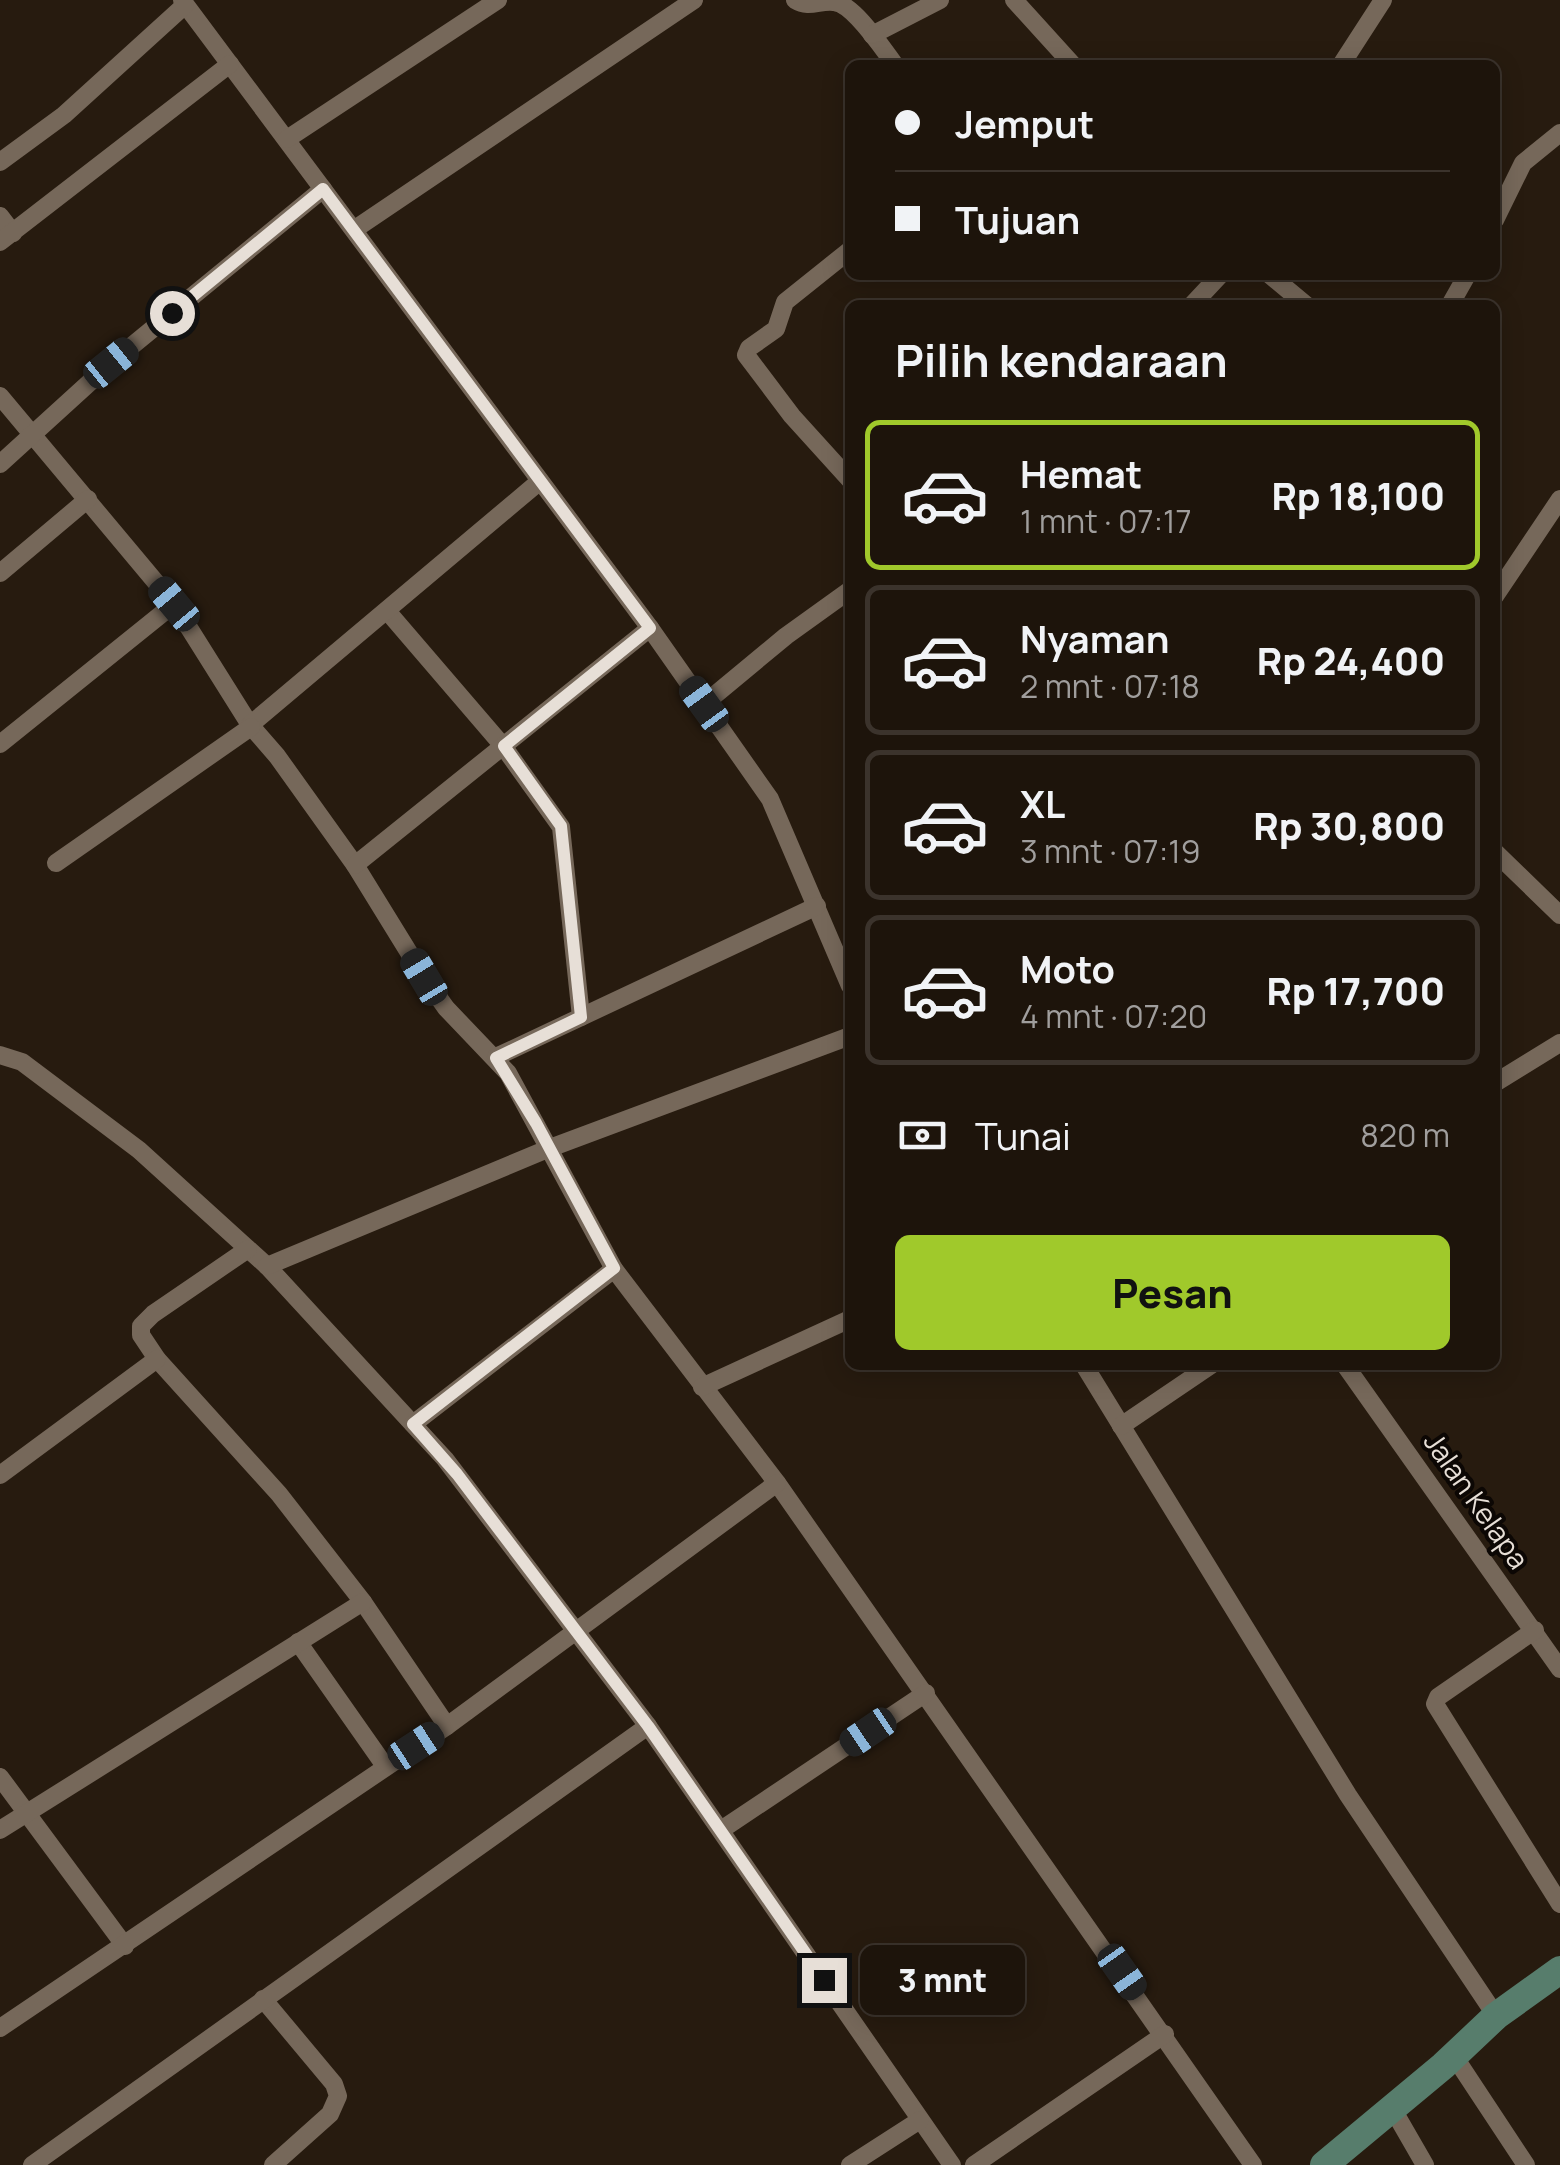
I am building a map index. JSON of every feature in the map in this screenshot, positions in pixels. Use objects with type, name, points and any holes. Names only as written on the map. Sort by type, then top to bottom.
[{"type":"main road","points":[[1324,2165],[1496,2016],[1560,1970]]},
{"type":"street","points":[[288,140],[498,0]]},
{"type":"street","points":[[355,229],[694,0]]},
{"type":"street","points":[[795,0],[812,6],[839,2],[892,60]]},
{"type":"street","points":[[872,34],[940,0]]},
{"type":"street","points":[[1014,0],[1068,60]]},
{"type":"street","points":[[1344,60],[1383,0]]},
{"type":"street","points":[[0,162],[64,115],[184,2],[650,628],[770,799],[845,974]]},
{"type":"street","points":[[0,216],[6,237],[230,64]]},
{"type":"street","points":[[1500,210],[1523,163],[1560,133]]},
{"type":"street","points":[[0,464],[111,363],[323,189]]},
{"type":"street","points":[[845,254],[785,302],[776,329],[746,354],[792,416],[845,474]]},
{"type":"street","points":[[1197,300],[1215,280]]},
{"type":"street","points":[[1276,280],[1300,300]]},
{"type":"street","points":[[0,396],[174,604],[250,726],[277,756],[355,865],[446,1008],[496,1058],[614,1268],[778,1483],[1165,2034],[1250,2164]]},
{"type":"street","points":[[56,864],[250,726],[540,481]]},
{"type":"street","points":[[0,573],[88,499]]},
{"type":"street","points":[[1500,589],[1560,499]]},
{"type":"street","points":[[704,704],[845,594]]},
{"type":"street","points":[[0,744],[174,604]]},
{"type":"street","points":[[388,612],[504,746],[561,826],[581,1017]]},
{"type":"street","points":[[355,865],[650,628]]},
{"type":"street","points":[[1500,857],[1560,915]]},
{"type":"street","points":[[496,1058],[818,906]]},
{"type":"street","points":[[267,1266],[550,1148],[845,1038]]},
{"type":"street","points":[[1500,1080],[1560,1043]]},
{"type":"street","points":[[0,1055],[22,1062],[139,1150],[267,1266],[457,1474],[648,1726],[952,2165]]},
{"type":"street","points":[[248,1249],[154,1314],[142,1326],[141,1335],[157,1359],[279,1494],[363,1602],[447,1726]]},
{"type":"street","points":[[413,1424],[614,1268]]},
{"type":"street","points":[[702,1387],[845,1321]]},
{"type":"street","points":[[0,1475],[157,1359]]},
{"type":"street","points":[[1087,1370],[1348,1795],[1496,2016]]},
{"type":"street","points":[[1121,1426],[1204,1370]]},
{"type":"street","name":"Jalan Kelapa","points":[[1349,1370],[1560,1668]]},
{"type":"street","points":[[0,2028],[447,1726],[778,1483]]},
{"type":"street","points":[[0,1830],[363,1602]]},
{"type":"street","points":[[1535,1630],[1438,1698],[1436,1704],[1560,1904]]},
{"type":"street","points":[[298,1642],[385,1766]]},
{"type":"street","points":[[721,1830],[926,1693]]},
{"type":"street","points":[[32,2165],[648,1726]]},
{"type":"street","points":[[0,1777],[125,1946]]},
{"type":"street","points":[[262,2000],[334,2084],[338,2096],[330,2114],[273,2165]]},
{"type":"street","points":[[974,2165],[1165,2034]]},
{"type":"street","points":[[1454,2056],[1526,2165]]},
{"type":"street","points":[[1390,2106],[1426,2165]]},
{"type":"street","points":[[850,2165],[920,2120]]},
{"type":"route","points":[[172,313],[323,189],[650,628],[504,746],[561,826],[581,1017],[496,1058],[508,1073],[614,1268],[413,1424],[457,1474],[648,1726],[824,1980]]}]
